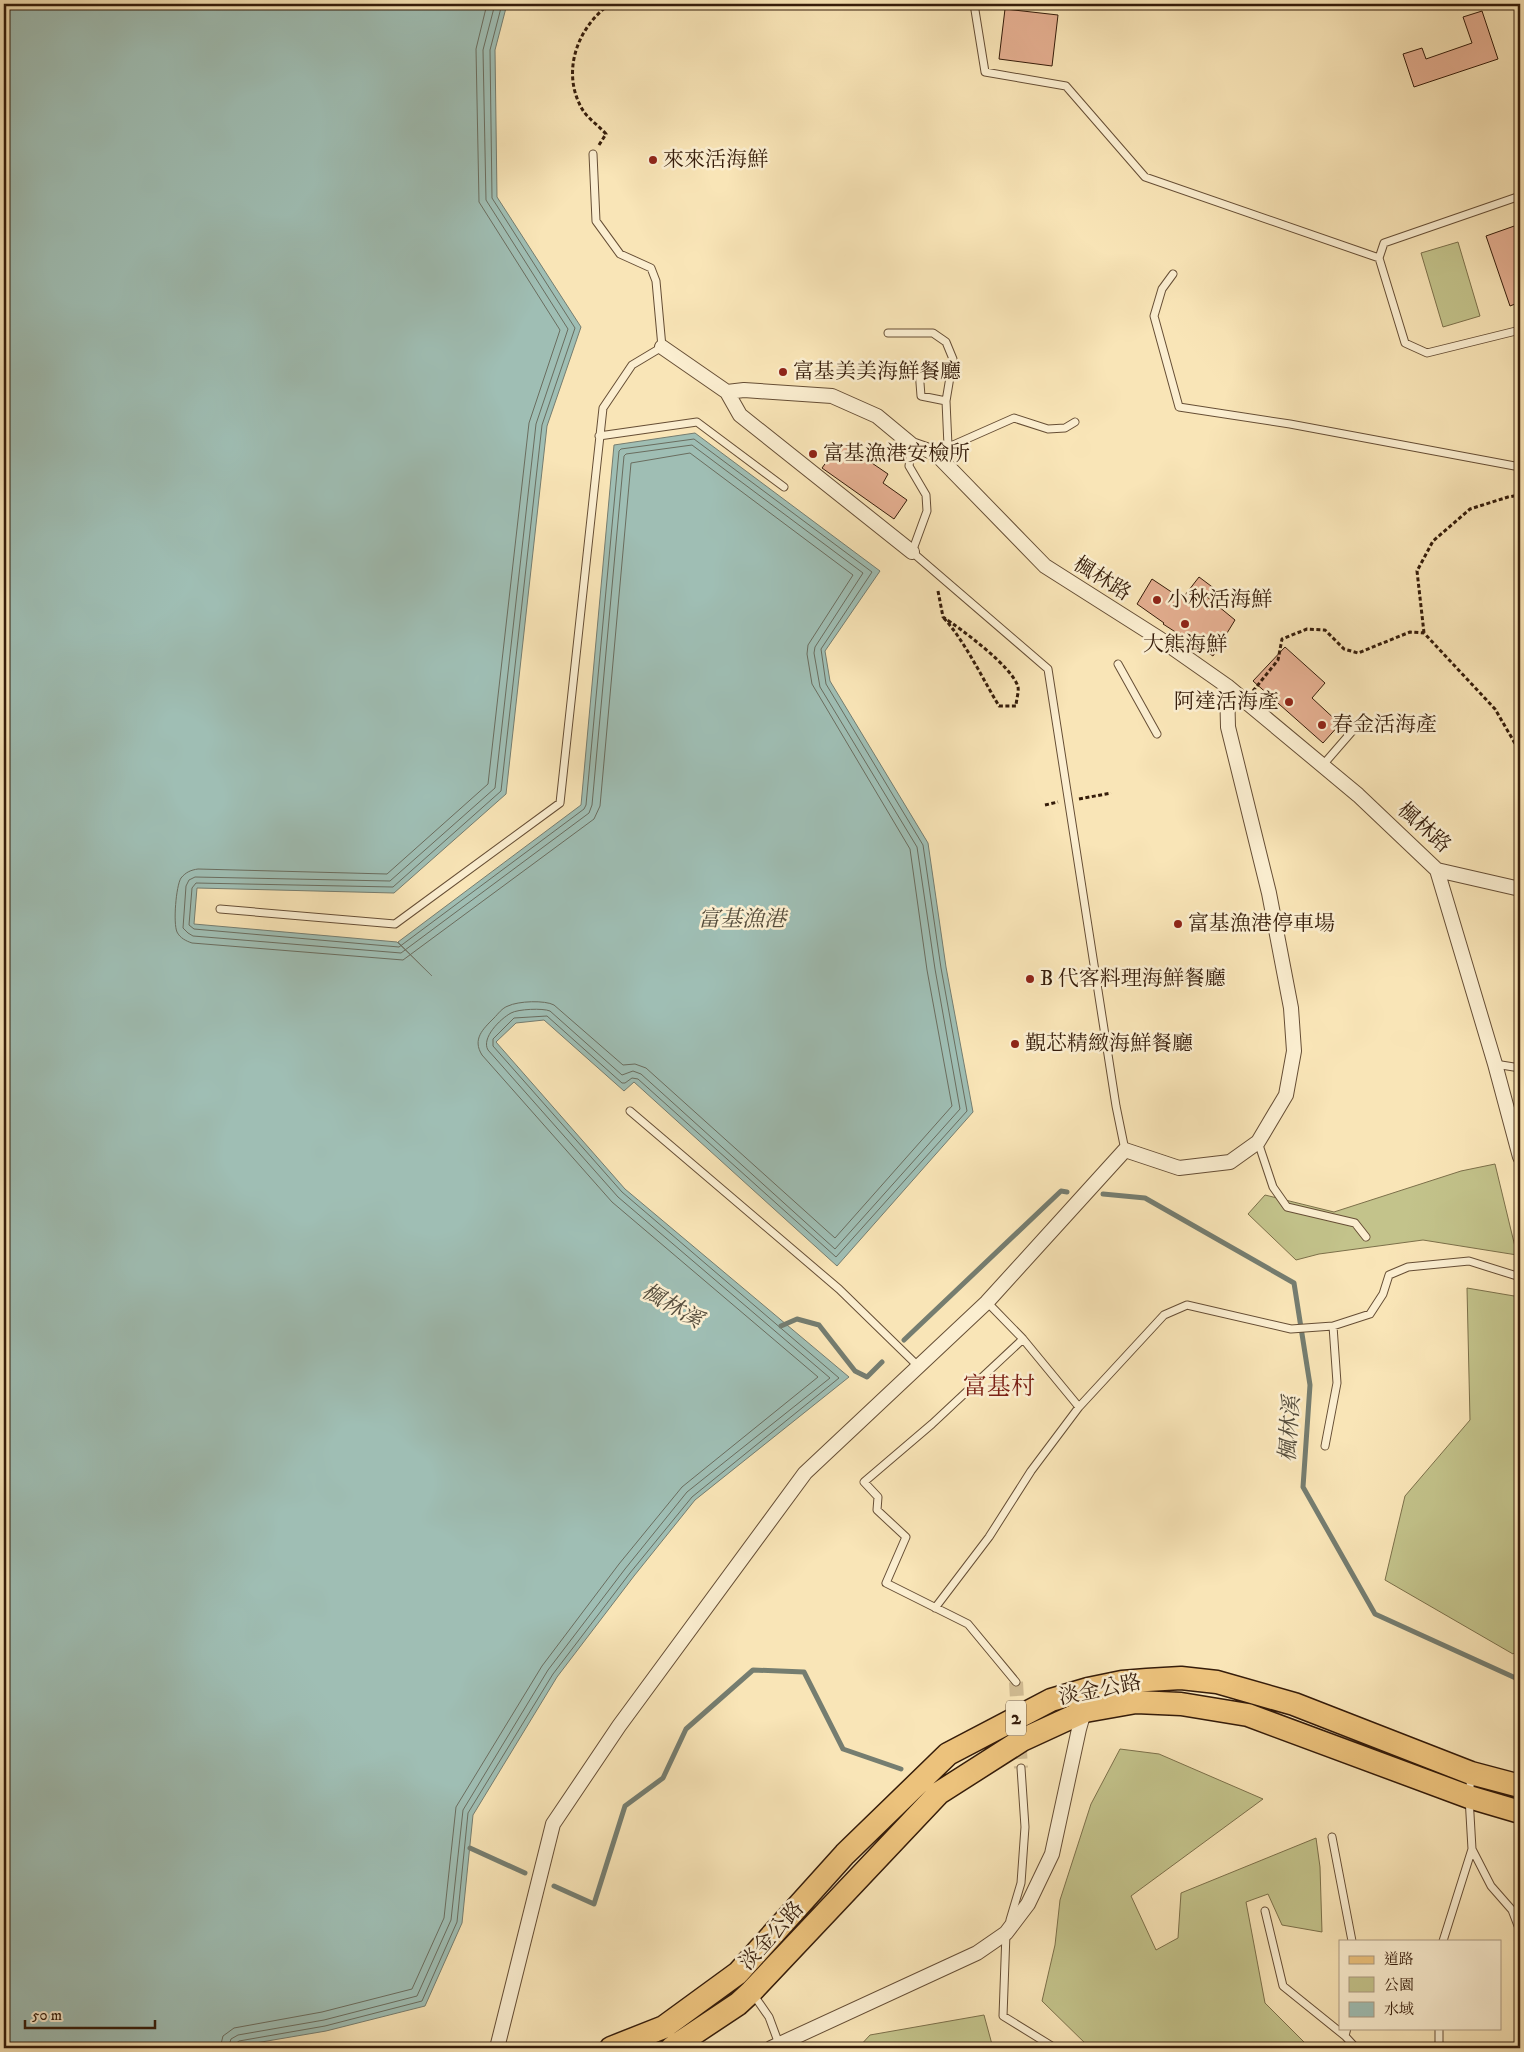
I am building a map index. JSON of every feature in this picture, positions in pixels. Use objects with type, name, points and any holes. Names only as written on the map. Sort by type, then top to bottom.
[{"type":"main road","name":"淡金公路","points":[[672,2048],[738,2004],[744,1983],[846,1854],[948,1754],[1051,1700],[1088,1688],[1122,1682],[1181,1678],[1217,1682],[1294,1704],[1471,1773],[1520,1786]]},
{"type":"main road","name":"淡金公路","points":[[611,2048],[664,2027],[744,1983],[939,1793],[1022,1740],[1085,1711],[1136,1702],[1181,1704],[1248,1715],[1469,1797],[1520,1812]]},
{"type":"street","points":[[662,347],[727,392],[740,415],[912,552]]},
{"type":"street","name":"楓林路","points":[[727,392],[744,390],[832,396],[877,416],[912,445],[935,452],[1045,566],[1160,639],[1227,686],[1358,795],[1437,870],[1520,889]]},
{"type":"street","points":[[497,2048],[553,1824],[618,1726],[805,1473],[986,1302],[1126,1150],[1179,1168],[1230,1162],[1258,1142],[1286,1094],[1294,1052],[1292,1008],[1269,893],[1228,727],[1227,686]]},
{"type":"street","points":[[1437,870],[1495,1064],[1520,1157]]},
{"type":"street","points":[[775,2046],[976,1953],[1006,1933],[1028,1904],[1052,1854],[1079,1729],[1085,1711],[1088,1688]]},
{"type":"lane","points":[[974,4],[986,72],[1066,86],[1145,177],[1379,258]]},
{"type":"lane","points":[[220,909],[395,924],[560,803],[603,408],[632,365],[662,347],[656,282],[651,268],[620,254],[596,221],[592,154]]},
{"type":"lane","points":[[1520,196],[1384,243],[1379,258],[1405,343],[1426,353],[1520,330]]},
{"type":"lane","points":[[1173,274],[1162,289],[1154,316],[1179,407],[1290,424],[1520,467]]},
{"type":"lane","points":[[888,333],[933,334],[946,342],[953,359],[946,401],[948,446]]},
{"type":"lane","points":[[919,370],[921,396],[946,401]]},
{"type":"lane","points":[[935,452],[1014,418],[1048,428],[1065,428],[1075,422]]},
{"type":"lane","points":[[599,436],[696,422],[784,488]]},
{"type":"lane","points":[[912,445],[909,466],[926,495],[927,511],[912,552],[1048,669],[1116,1106],[1126,1150]]},
{"type":"lane","points":[[1118,664],[1157,734]]},
{"type":"lane","points":[[1322,766],[1354,728]]},
{"type":"lane","points":[[1495,1064],[1520,1068]]},
{"type":"lane","points":[[630,1111],[839,1289],[918,1367]]},
{"type":"lane","points":[[1258,1142],[1273,1187],[1287,1207],[1355,1223],[1366,1237]]},
{"type":"lane","points":[[935,1608],[989,1537],[1031,1471],[1079,1406],[1164,1315],[1187,1305],[1291,1329],[1333,1326],[1370,1314],[1383,1294],[1389,1274],[1408,1267],[1469,1261],[1520,1277]]},
{"type":"lane","points":[[986,1302],[1023,1339],[1079,1406]]},
{"type":"lane","points":[[1325,1446],[1337,1383],[1333,1326]]},
{"type":"lane","points":[[1016,1682],[968,1624],[886,1583],[906,1537],[877,1510],[878,1497],[864,1482],[932,1424],[1023,1339]]},
{"type":"lane","points":[[1021,1768],[1025,1827],[1021,1883],[1006,1933],[1003,2016],[1055,2048]]},
{"type":"lane","points":[[1443,1940],[1472,1849],[1469,1797],[1471,1773]]},
{"type":"lane","points":[[1332,1837],[1352,1940]]},
{"type":"lane","points":[[1472,1849],[1491,1886],[1512,1910],[1520,1931]]},
{"type":"lane","points":[[1512,1910],[1520,1913]]},
{"type":"lane","points":[[1265,1911],[1283,1986],[1356,2048]]},
{"type":"lane","points":[[744,1983],[769,2017],[775,2046]]},
{"type":"lane","points":[[1344,2036],[1346,2030]]},
{"type":"lane","points":[[1439,2030],[1439,2048]]},
{"type":"path","points":[[592,154],[606,134],[585,112],[575,88],[573,60],[584,29],[610,4]]},
{"type":"path","points":[[1520,495],[1470,509],[1432,541],[1417,571],[1424,633],[1495,708],[1520,752]]},
{"type":"path","points":[[934,571],[943,618],[960,636],[964,647],[999,706],[1016,706],[1018,687],[1009,673],[973,638],[943,618]]},
{"type":"path","points":[[1244,701],[1278,660],[1282,639],[1307,629],[1325,630],[1344,649],[1358,653],[1410,632],[1424,633]]},
{"type":"green space","points":[[1458,242],[1480,316],[1443,327],[1421,253]]},
{"type":"green space","points":[[1495,1164],[1517,1255],[1423,1240],[1319,1254],[1296,1260],[1248,1214],[1265,1195],[1334,1212],[1461,1171]]},
{"type":"green space","points":[[1467,1288],[1520,1297],[1520,1647],[1513,1654],[1385,1580],[1405,1496],[1470,1420]]},
{"type":"green space","points":[[1120,1749],[1159,1754],[1263,1799],[1131,1896],[1156,1950],[1178,1938],[1181,1893],[1316,1838],[1320,1867],[1322,1932],[1282,1925],[1268,1894],[1246,1902],[1265,2003],[1310,2048],[1090,2048],[1042,2001],[1055,1945],[1060,1900],[1091,1804]]},
{"type":"green space","points":[[984,2015],[993,2048],[858,2048],[870,2035]]},
{"type":"water","name":"富基漁港","points":[[4,4],[507,4],[495,50],[497,197],[581,327],[547,426],[506,794],[394,893],[197,888],[194,924],[397,942],[432,976],[398,942],[581,805],[614,445],[695,433],[880,571],[825,651],[830,681],[928,843],[946,967],[973,1112],[837,1266],[634,1082],[624,1091],[544,1020],[516,1023],[496,1042],[625,1189],[849,1377],[695,1500],[557,1677],[473,1815],[462,1923],[425,2006],[326,2031],[226,2048],[4,2048]]},
{"type":"building","points":[[1005,9],[1058,15],[1052,66],[999,59]]},
{"type":"building","points":[[1482,11],[1498,59],[1414,87],[1403,54],[1422,48],[1426,59],[1472,43],[1463,17]]},
{"type":"building","points":[[1520,224],[1520,302],[1510,306],[1486,236]]},
{"type":"building","points":[[841,442],[888,474],[883,483],[907,500],[894,519],[822,468]]},
{"type":"building","points":[[1199,577],[1215,589],[1207,597],[1235,620],[1213,656],[1163,624],[1137,604],[1152,579],[1182,599]]},
{"type":"building","points":[[1285,647],[1325,683],[1312,698],[1340,724],[1323,743],[1253,681]]},
{"type":"waterway","name":"楓林溪","points":[[904,1340],[1061,1191],[1067,1192]]},
{"type":"waterway","name":"楓林溪","points":[[1103,1194],[1145,1198],[1294,1283],[1310,1385],[1303,1487],[1375,1614],[1520,1680]]},
{"type":"waterway","name":"楓林溪","points":[[781,1326],[797,1319],[819,1325],[855,1371],[867,1377],[882,1362]]},
{"type":"waterway","points":[[554,1886],[594,1904],[625,1806],[663,1778],[686,1729],[753,1670],[804,1672],[843,1749],[901,1769]]},
{"type":"waterway","points":[[470,1848],[525,1873]]},
{"type":"tunnel","points":[[1016,1682],[1021,1768]]},
{"type":"place","name":"來來活海鮮","points":[[653,160]]},
{"type":"place","name":"富基美美海鮮餐廳","points":[[783,372]]},
{"type":"place","name":"富基漁港安檢所","points":[[813,454]]},
{"type":"place","name":"小秋活海鮮","points":[[1157,600]]},
{"type":"place","name":"大熊海鮮","points":[[1185,624]]},
{"type":"place","name":"阿達活海產","points":[[1289,702]]},
{"type":"place","name":"春金活海產","points":[[1322,725]]},
{"type":"place","name":"富基漁港停車場","points":[[1178,924]]},
{"type":"place","name":"B 代客料理海鮮餐廳","points":[[1030,979]]},
{"type":"place","name":"覲芯精緻海鮮餐廳","points":[[1015,1044]]},
{"type":"district","name":"富基村","points":[[999,1387]]}]
